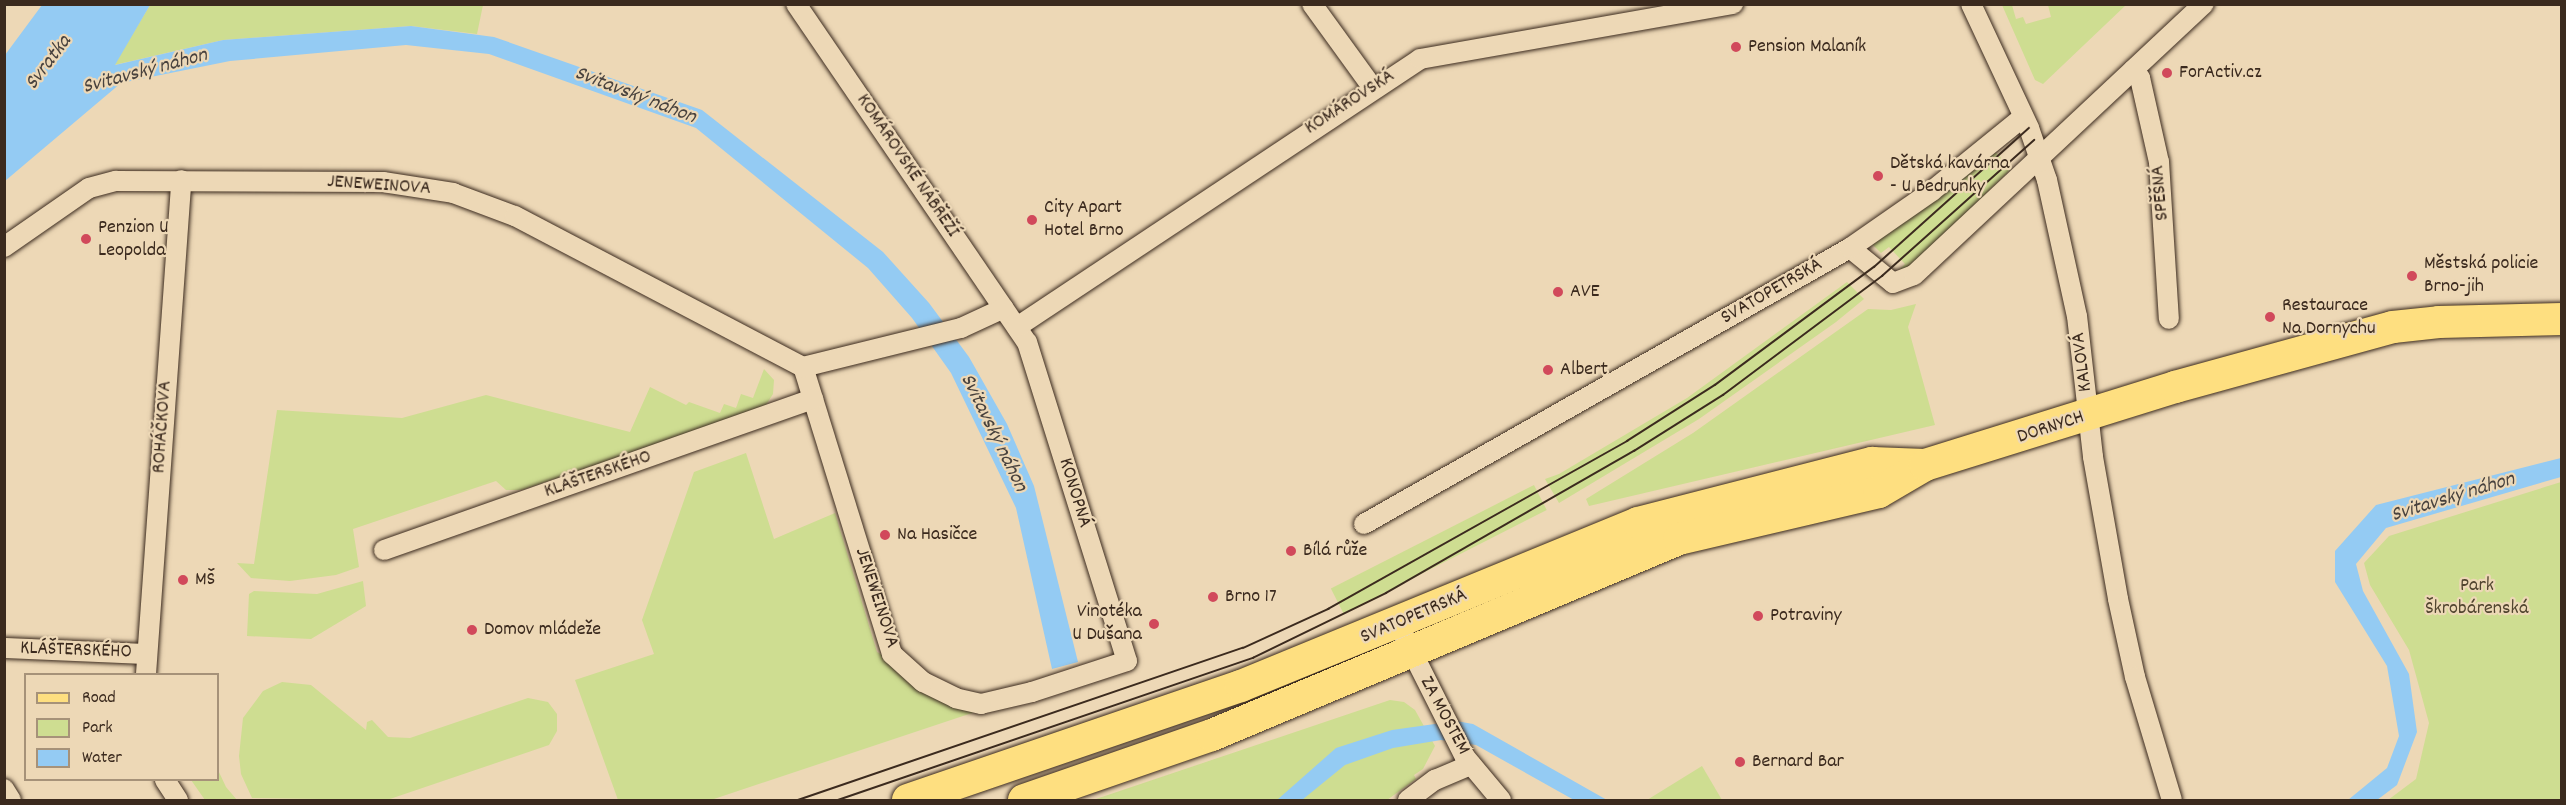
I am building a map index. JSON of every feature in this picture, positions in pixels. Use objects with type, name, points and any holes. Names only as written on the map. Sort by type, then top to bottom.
[{"type":"main road","name":"DORNYCH","points":[[1554,589],[1679,539],[1879,492],[1925,465],[2175,387],[2393,327],[2439,322],[2562,319]]},
{"type":"main road","name":"SVATOPETRSKÁ","points":[[1024,801],[1212,735],[1404,638],[1566,550],[1672,512],[1872,463],[1925,465]]},
{"type":"main road","name":"SVATOPETRSKÁ","points":[[908,801],[1241,686],[1404,638],[1554,589]]},
{"type":"street","name":"KOMÁROVSKÉ NÁBŘEŽÍ","points":[[796,4],[1017,327]]},
{"type":"street","points":[[1312,4],[1372,87]]},
{"type":"street","name":"KOMÁROVSKÁ","points":[[1017,327],[1372,87],[1420,58],[1733,4]]},
{"type":"street","name":"KALOVÁ","points":[[1971,4],[2040,156],[2078,316],[2089,415],[2118,599],[2135,676],[2172,801]]},
{"type":"street","points":[[1850,248],[1887,281],[1905,281],[2204,4]]},
{"type":"street","name":"SPĚŠNÁ","points":[[2133,70],[2140,78],[2152,123],[2161,182],[2169,319]]},
{"type":"street","name":"SVATOPETRSKÁ","points":[[1364,525],[1850,248],[1932,191],[2023,117]]},
{"type":"street","name":"ROHÁČKOVA","points":[[146,673],[181,180]]},
{"type":"street","name":"JENEWEINOVA","points":[[4,248],[89,188],[116,181],[383,182],[453,193],[515,216],[803,367],[892,654],[923,682],[956,698],[981,704],[1032,692],[1127,661]]},
{"type":"street","points":[[803,367],[961,328],[1004,308]]},
{"type":"street","name":"KONOPNÁ","points":[[1017,327],[1027,342],[1127,661]]},
{"type":"street","name":"KLÁŠTERSKÉHO","points":[[384,550],[813,399]]},
{"type":"street","name":"ZA MOSTEM","points":[[1404,638],[1468,761],[1501,801]]},
{"type":"street","name":"KLÁŠTERSKÉHO","points":[[4,648],[147,654]]},
{"type":"street","points":[[1408,801],[1435,780],[1468,761]]},
{"type":"street","points":[[166,781],[178,801]]},
{"type":"street","points":[[4,789],[11,801]]},
{"type":"green space","points":[[150,5],[483,5],[477,34],[411,26],[223,40],[114,65]]},
{"type":"green space","points":[[2002,5],[2012,5],[2016,19],[2023,17],[2026,24],[2051,17],[2048,5],[2126,5],[2043,84],[2035,80]]},
{"type":"green space","points":[[1995,152],[2012,168],[1909,268],[1899,270],[1905,264],[1889,247],[1881,253],[1870,242],[1944,194]]},
{"type":"green space","points":[[1847,282],[1864,299],[1836,322],[1699,419],[1559,503],[1545,479],[1559,474],[1687,398]]},
{"type":"green space","points":[[1916,304],[1908,327],[1935,425],[1589,506],[1586,499],[1693,433],[1868,309],[1891,310]]},
{"type":"green space","points":[[764,369],[774,380],[773,394],[764,408],[522,490],[506,490],[496,481],[353,529],[359,567],[336,575],[290,581],[251,578],[237,563],[254,564],[277,410],[402,418],[486,395],[630,432],[650,387],[686,405],[689,402],[720,413],[724,404],[736,408],[741,394],[753,398]]},
{"type":"green space","points":[[746,453],[774,539],[835,513],[877,652],[938,687],[1014,699],[711,800],[618,800],[575,680],[654,654],[642,620],[694,472]]},
{"type":"green space","name":"Park Škrobárenská","points":[[2561,482],[2561,800],[2388,800],[2416,779],[2429,723],[2409,650],[2370,585],[2364,563],[2389,536]]},
{"type":"green space","points":[[1534,485],[1547,510],[1344,613],[1331,589]]},
{"type":"green space","points":[[363,581],[366,606],[311,639],[247,636],[249,594],[254,591],[317,594]]},
{"type":"green space","points":[[282,682],[311,685],[366,730],[367,722],[372,720],[388,737],[410,738],[528,698],[548,702],[557,714],[557,731],[549,745],[387,800],[252,798],[241,774],[239,756],[243,718],[263,691]]},
{"type":"green space","points":[[1390,700],[1404,702],[1415,710],[1435,746],[1423,769],[1414,775],[1416,779],[1387,800],[1093,800]]},
{"type":"green space","points":[[1702,766],[1722,800],[1647,800]]},
{"type":"green space","points":[[219,772],[226,787],[237,800],[205,800],[192,781],[219,781]]},
{"type":"water","points":[[42,5],[150,5],[115,65],[223,40],[411,26],[494,37],[702,110],[883,252],[929,303],[969,357],[1007,424],[1034,486],[1078,662],[1052,669],[1016,508],[951,373],[912,318],[868,268],[696,128],[489,54],[406,45],[230,61],[121,83],[5,181],[5,55]]},
{"type":"water","name":"Svitavský náhon","points":[[2561,458],[2561,477],[2386,528],[2356,564],[2363,591],[2409,674],[2417,732],[2397,785],[2377,800],[2348,800],[2387,768],[2399,736],[2387,666],[2335,582],[2335,551],[2376,505]]},
{"type":"water","points":[[1456,721],[1473,724],[1607,800],[1574,800],[1476,745],[1441,740],[1393,748],[1345,765],[1302,800],[1277,800],[1336,748],[1392,730]]},
{"type":"tram line","points":[[798,800],[1243,648],[1328,609],[1627,441],[1715,385],[1874,267],[2029,128]]},
{"type":"tram line","points":[[838,800],[1253,658],[1386,593],[1634,451],[1723,395],[1882,276],[2034,140]]},
{"type":"place","name":"Pension Malaník","points":[[1736,47]]},
{"type":"place","name":"ForActiv.cz","points":[[2167,73]]},
{"type":"place","name":"Dětská kavárna - U Bedrunky","points":[[1878,176]]},
{"type":"place","name":"City Apart Hotel Brno","points":[[1032,220]]},
{"type":"place","name":"Penzion U Leopolda","points":[[86,239]]},
{"type":"place","name":"Městská policie Brno-jih","points":[[2412,276]]},
{"type":"place","name":"AVE","points":[[1558,292]]},
{"type":"place","name":"Restaurace Na Dornychu","points":[[2270,317]]},
{"type":"place","name":"Albert","points":[[1548,370]]},
{"type":"place","name":"Na Hasičce","points":[[885,535]]},
{"type":"place","name":"Bílá růže","points":[[1291,551]]},
{"type":"place","name":"MŠ","points":[[183,580]]},
{"type":"place","name":"Brno 17","points":[[1213,597]]},
{"type":"place","name":"Potraviny","points":[[1758,616]]},
{"type":"place","name":"Vinotéka U Dušana","points":[[1154,624]]},
{"type":"place","name":"Domov mládeže","points":[[472,630]]},
{"type":"place","name":"Bernard Bar","points":[[1740,762]]},
{"type":"water label","name":"Svratka","points":[[49,63]]}]
